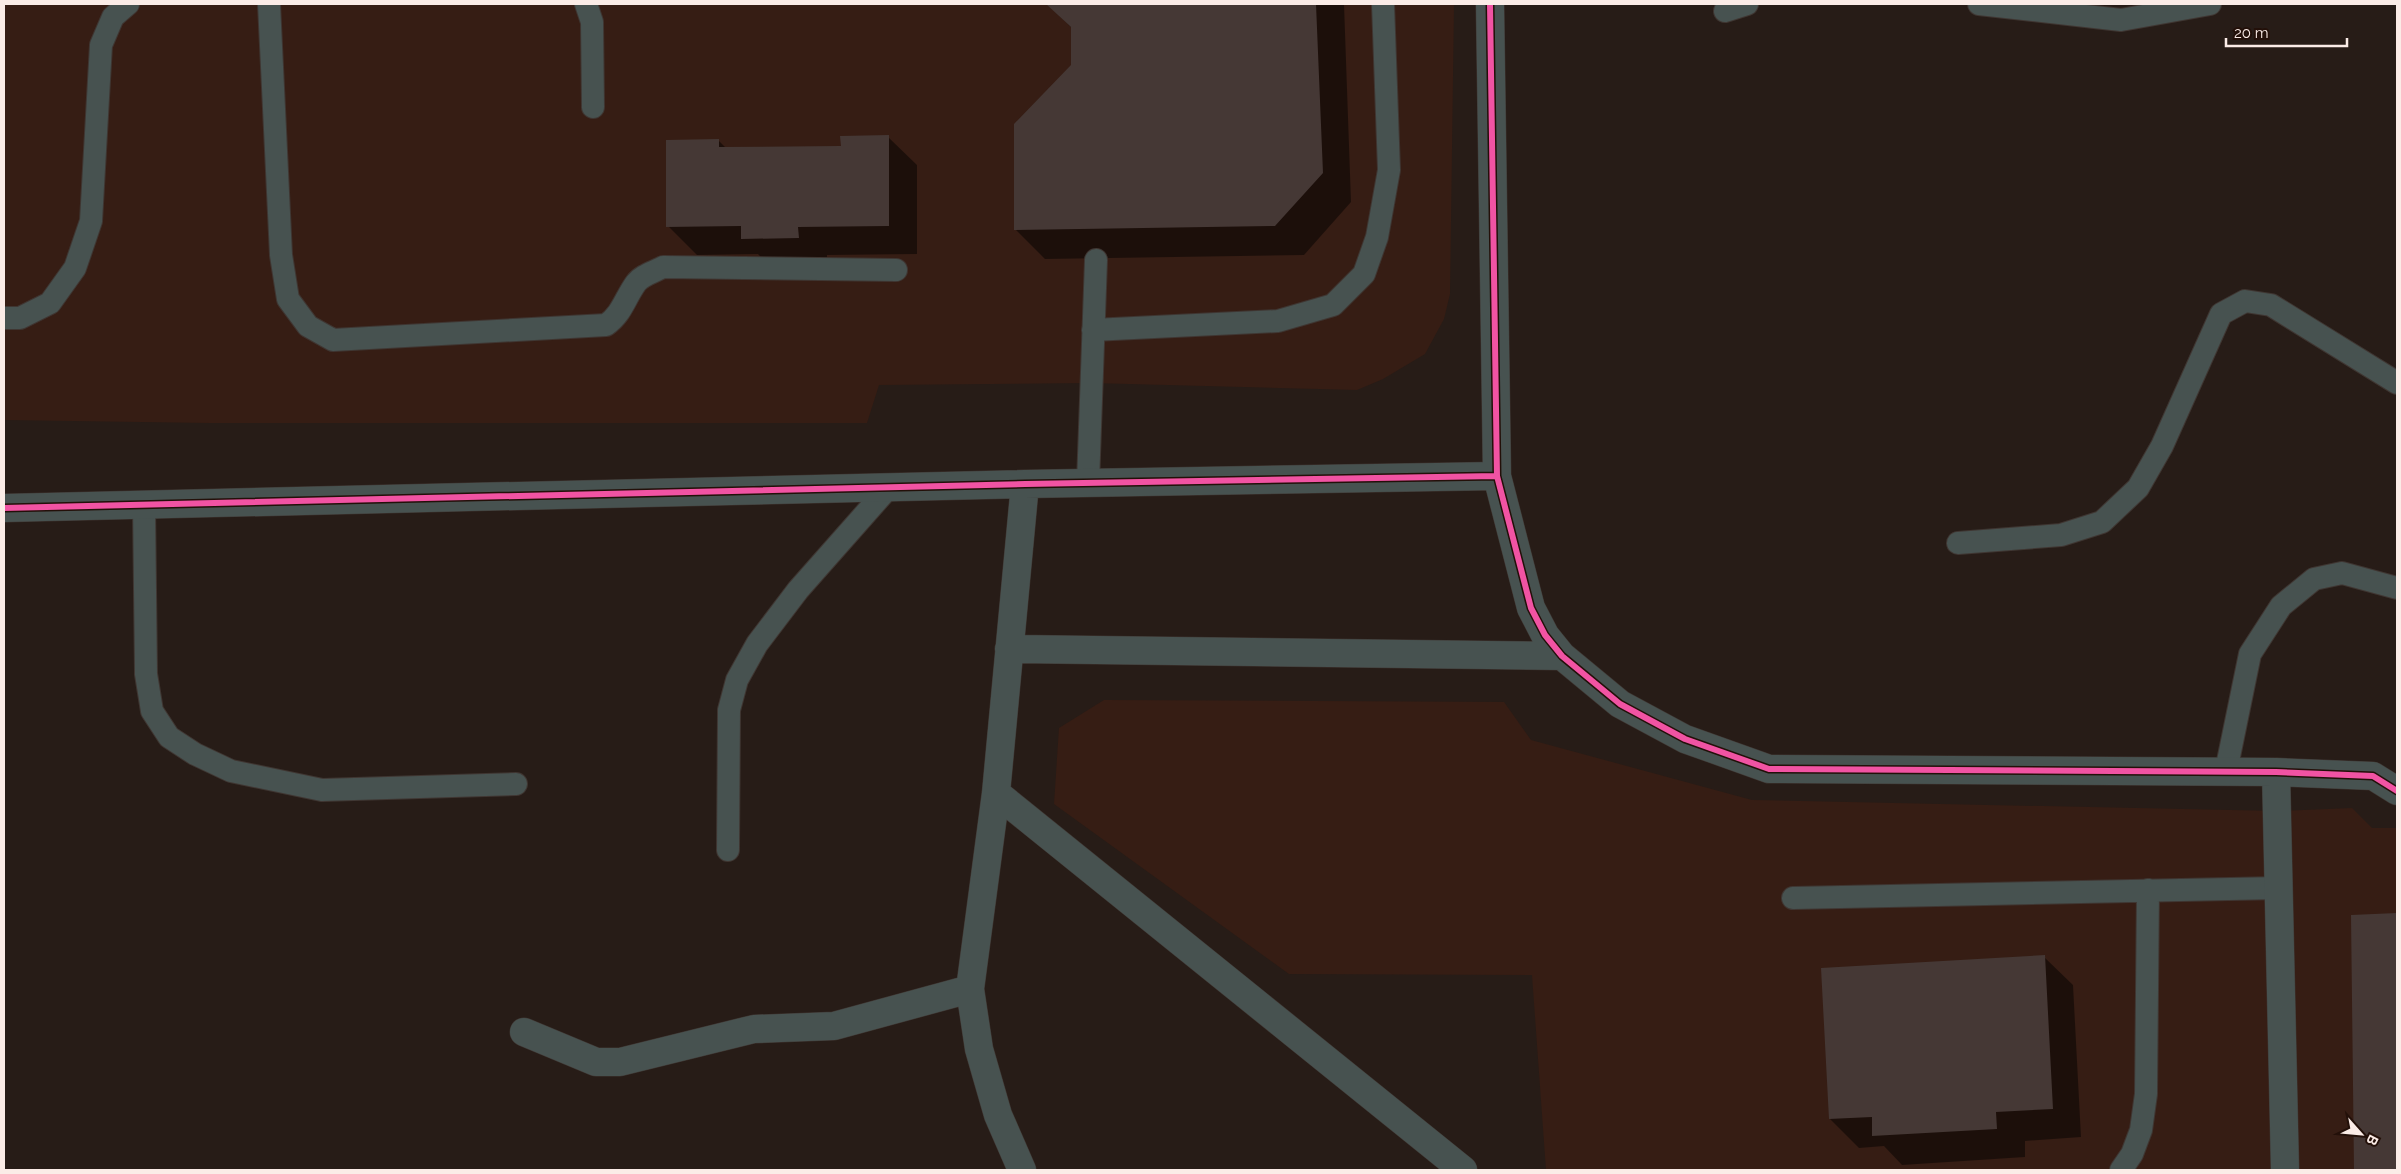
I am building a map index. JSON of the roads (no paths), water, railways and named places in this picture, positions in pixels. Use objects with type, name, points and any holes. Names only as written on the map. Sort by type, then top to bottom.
[{"type":"street","points":[[1490,4],[1497,476],[1531,608],[1545,635],[1562,656],[1620,704],[1685,739],[1770,769],[2276,772],[2373,776],[2397,791]]},
{"type":"street","points":[[4,508],[1025,484],[1497,476]]},
{"type":"street","points":[[1022,1170],[998,1115],[979,1049],[970,989],[996,793],[1025,484]]},
{"type":"street","points":[[1009,649],[1562,656]]},
{"type":"street","points":[[2276,772],[2285,1170]]},
{"type":"street","points":[[996,793],[1463,1170]]},
{"type":"street","points":[[524,1032],[596,1062],[620,1062],[754,1029],[834,1026],[970,989]]},
{"type":"lane","points":[[4,318],[20,318],[50,303],[75,268],[91,221],[101,45],[113,17],[128,4]]},
{"type":"lane","points":[[269,4],[280,255],[288,299],[308,326],[333,340],[606,325],[615,319],[636,283],[643,276],[663,267],[896,270]]},
{"type":"lane","points":[[586,4],[592,22],[593,107]]},
{"type":"lane","points":[[1093,330],[1278,321],[1333,305],[1364,274],[1377,237],[1389,170],[1383,4]]},
{"type":"lane","points":[[1725,11],[1747,4]]},
{"type":"lane","points":[[1979,4],[2121,20],[2210,4]]},
{"type":"lane","points":[[1088,483],[1096,260]]},
{"type":"lane","points":[[1958,543],[2061,536],[2102,522],[2138,488],[2162,446],[2222,314],[2244,301],[2271,305],[2397,383]]},
{"type":"lane","points":[[728,850],[729,710],[737,680],[757,644],[798,590],[889,487]]},
{"type":"lane","points":[[144,505],[146,674],[152,711],[169,737],[195,754],[231,771],[322,790],[516,784]]},
{"type":"lane","points":[[2226,771],[2250,654],[2281,606],[2314,580],[2342,573],[2397,588]]},
{"type":"lane","points":[[1793,898],[2279,888]]},
{"type":"lane","points":[[2121,1170],[2132,1154],[2140,1130],[2146,1094],[2148,890]]}]
